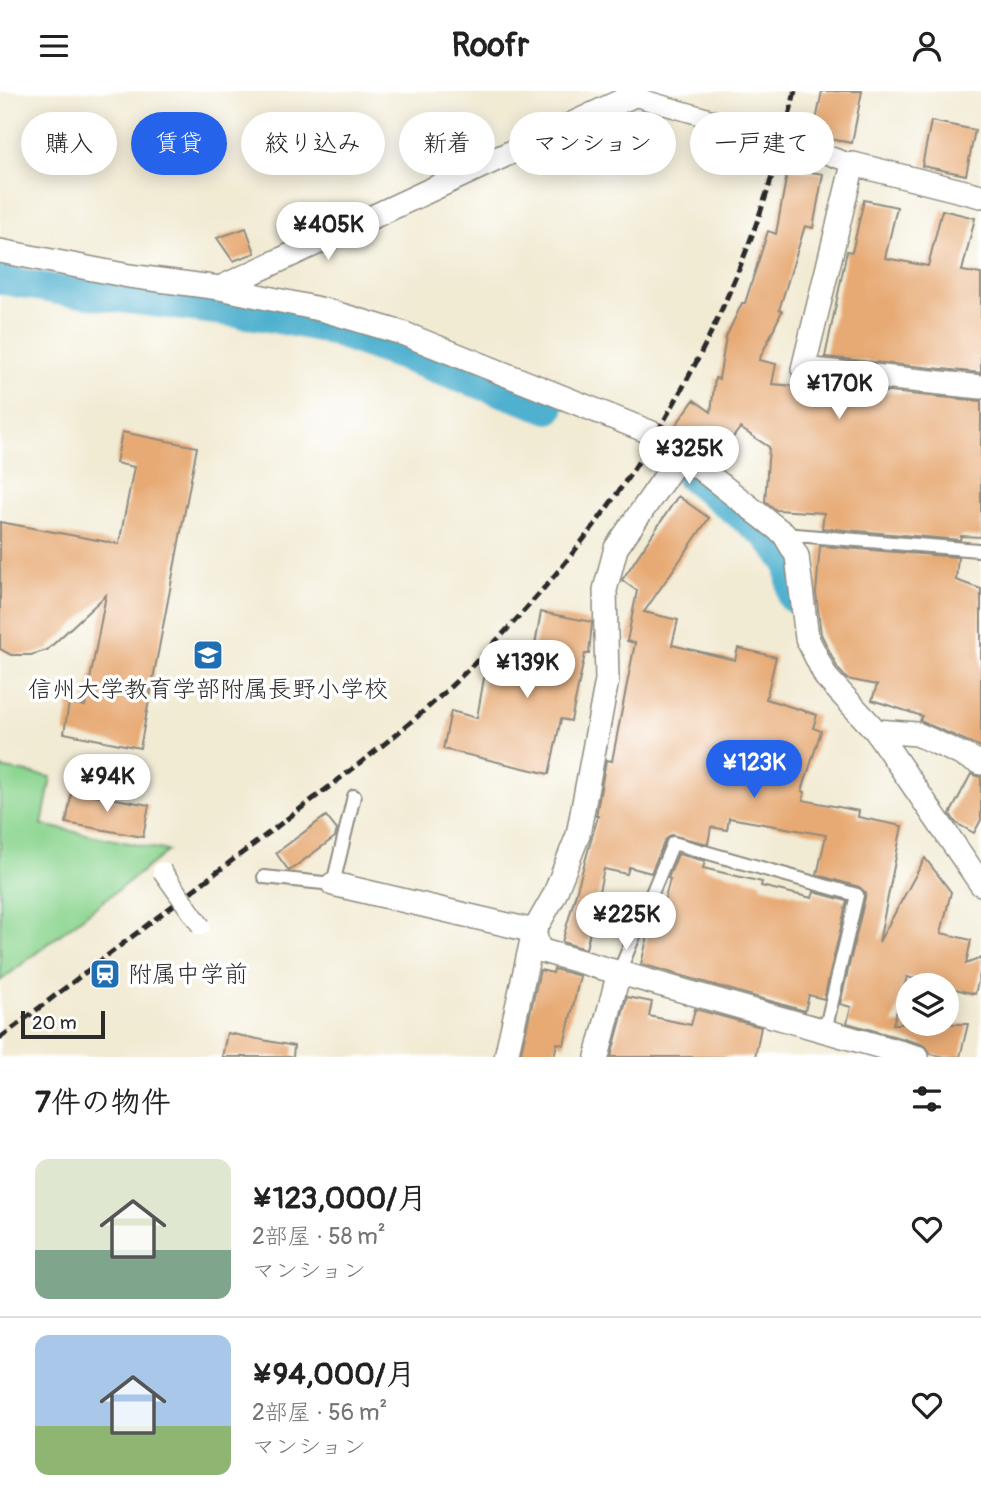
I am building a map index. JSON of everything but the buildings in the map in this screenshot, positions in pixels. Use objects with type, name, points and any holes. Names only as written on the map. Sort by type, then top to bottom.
[{"type":"street","points":[[220,288],[634,94],[853,164],[981,196]]},
{"type":"street","points":[[853,164],[803,369],[981,387]]},
{"type":"street","points":[[0,251],[129,276],[220,288],[324,310],[402,333],[657,435],[784,534],[797,556],[807,638],[826,677],[876,731],[981,884]]},
{"type":"street","points":[[506,1057],[534,931],[554,896],[578,835],[607,680],[605,590],[616,548],[681,453]]},
{"type":"street","points":[[876,731],[917,734],[981,763]]},
{"type":"street","points":[[162,871],[201,926]]},
{"type":"street","points":[[333,884],[534,931]]},
{"type":"street","points":[[534,931],[539,950],[917,1057]]},
{"type":"street","points":[[597,1057],[619,972]]},
{"type":"lane","points":[[784,534],[978,550]]},
{"type":"lane","points":[[264,877],[333,884],[354,796]]},
{"type":"lane","points":[[619,972],[673,843],[857,895],[825,1031]]},
{"type":"green space","points":[[0,768],[51,777],[42,825],[168,851],[0,981]]},
{"type":"waterway","points":[[0,279],[58,290],[263,316],[324,328],[549,409]]},
{"type":"waterway","points":[[690,476],[766,535],[789,564],[793,598]]},
{"type":"railway","points":[[0,1038],[406,726],[448,689],[511,626],[568,559],[620,489],[666,416],[707,340],[742,260],[772,177],[795,91]]},
{"type":"place","name":"信州大学教育学部附属長野小学校","points":[[208,655]]},
{"type":"place","name":"附属中学前","points":[[105,974]]}]
